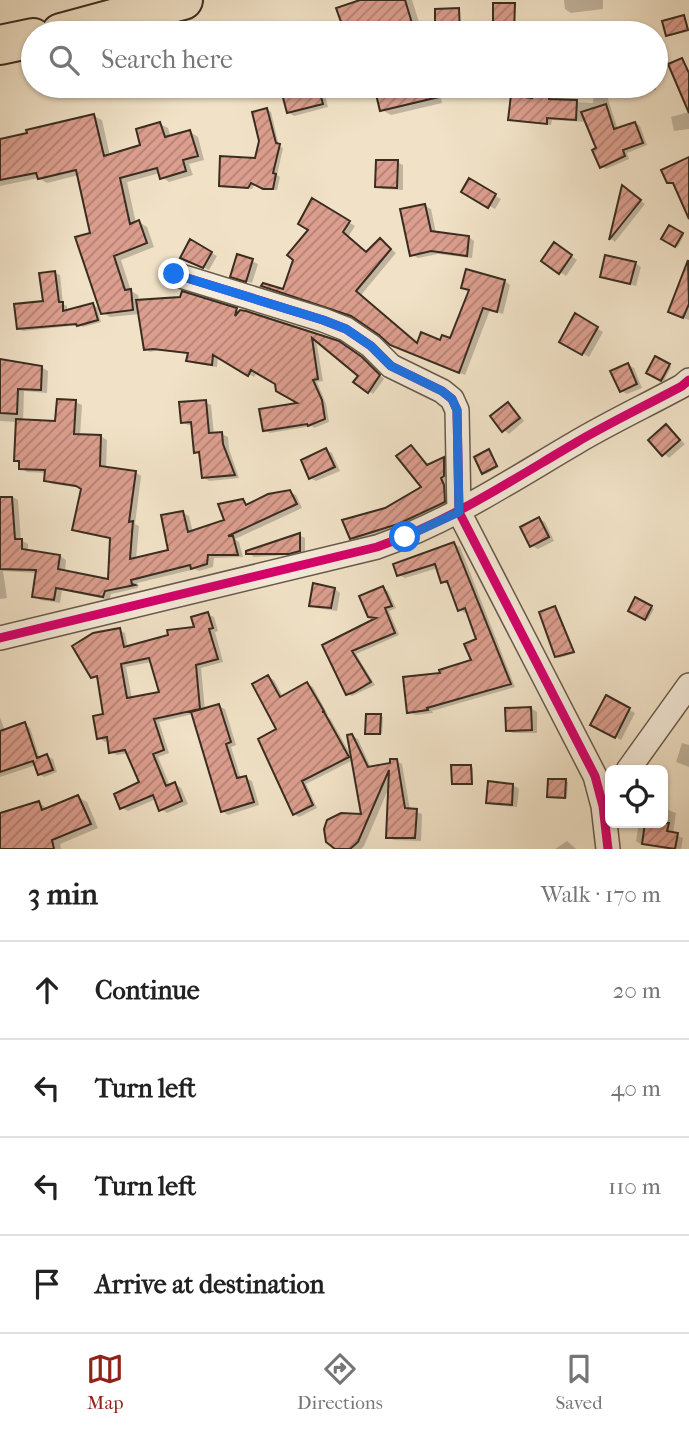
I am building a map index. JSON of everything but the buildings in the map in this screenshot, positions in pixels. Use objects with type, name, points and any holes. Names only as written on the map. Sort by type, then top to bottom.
[{"type":"highway","points":[[105,21],[183,0]]},
{"type":"highway","points":[[0,45],[21,41]]},
{"type":"street","points":[[174,274],[346,329],[371,346],[391,366],[452,399],[457,410],[459,512],[605,799]]},
{"type":"street","points":[[0,638],[377,547],[405,537],[459,512],[581,439],[689,380]]},
{"type":"street","points":[[632,765],[689,685]]},
{"type":"street","points":[[607,828],[608,849]]},
{"type":"cycle path","points":[[174,274],[346,329],[371,346],[391,366],[442,391],[452,399],[457,410],[459,512],[595,776],[603,806],[608,849]]},
{"type":"cycle path","points":[[0,638],[377,547],[404,537],[455,513],[689,380]]},
{"type":"route","points":[[174,274],[346,329],[371,346],[391,366],[442,391],[452,399],[457,410],[459,512],[405,537]]}]
